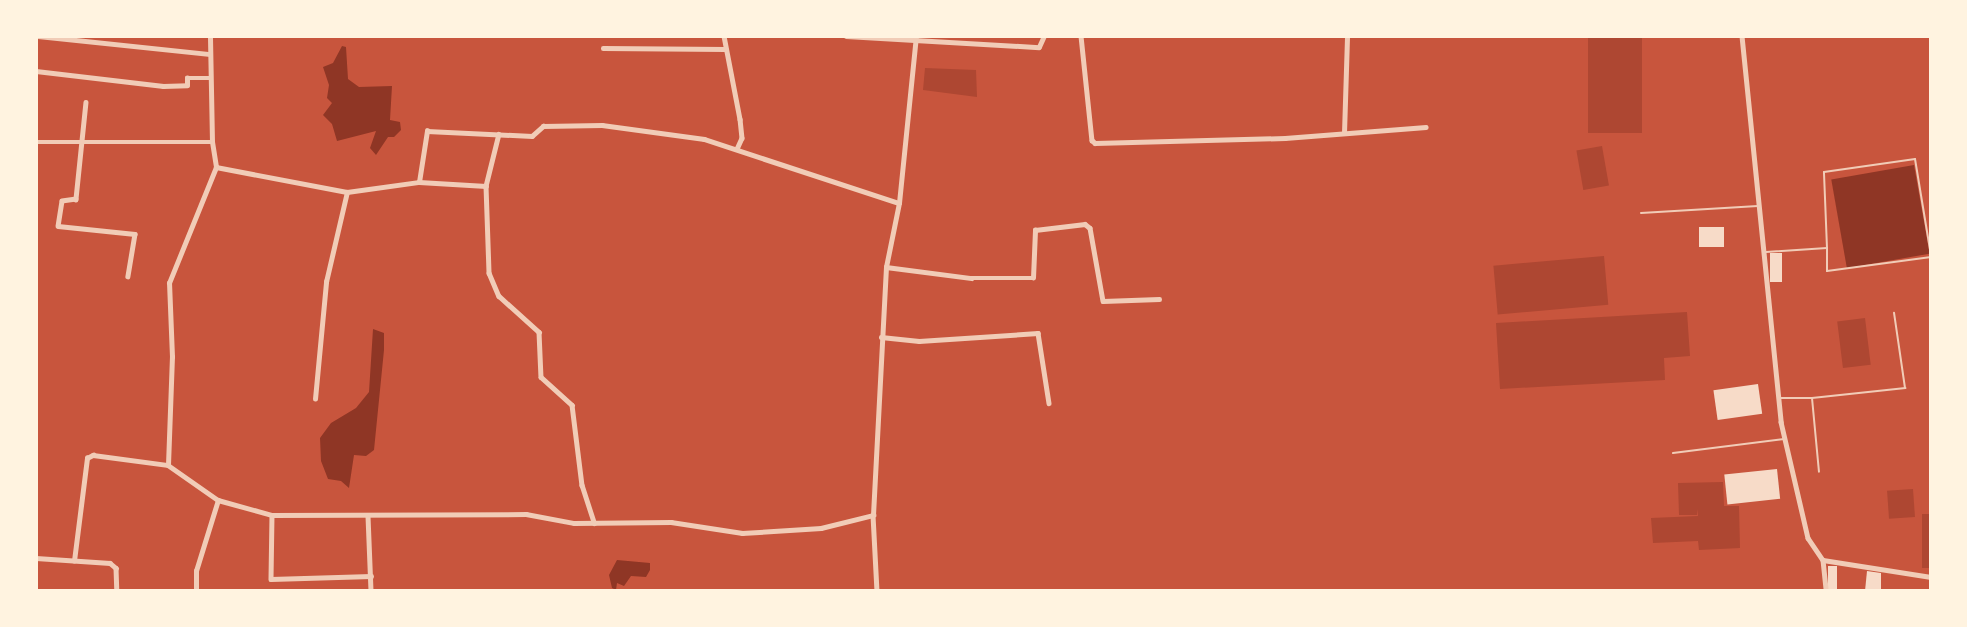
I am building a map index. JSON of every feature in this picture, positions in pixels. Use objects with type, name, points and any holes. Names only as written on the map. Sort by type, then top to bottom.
[{"type":"street","points":[[38,36],[210,54]]},
{"type":"street","points":[[168,465],[172,357],[169,283],[216,167],[212,142],[210,36]]},
{"type":"street","points":[[724,36],[740,119],[742,138],[737,148]]},
{"type":"street","points":[[846,36],[916,38],[1040,47],[1044,36]]},
{"type":"street","points":[[1081,36],[1093,143],[1344,134],[1426,127]]},
{"type":"street","points":[[1344,134],[1347,36]]},
{"type":"street","points":[[1742,36],[1784,439],[1808,538],[1823,560],[1826,591]]},
{"type":"street","points":[[877,591],[873,515],[881,336],[886,267],[899,202],[916,38]]},
{"type":"street","points":[[603,48],[725,49]]},
{"type":"street","points":[[36,71],[163,86],[187,85],[187,78],[210,78]]},
{"type":"street","points":[[86,102],[80,141],[76,199],[62,201],[59,227],[135,234],[128,276]]},
{"type":"street","points":[[419,182],[427,131],[532,136],[543,126],[602,125],[671,132],[737,148],[899,202]]},
{"type":"street","points":[[499,134],[486,186],[491,280],[499,296],[537,329],[542,377],[572,405],[582,485],[594,523]]},
{"type":"street","points":[[36,142],[212,142]]},
{"type":"street","points":[[216,167],[347,192],[419,182],[486,186]]},
{"type":"street","points":[[315,399],[326,282],[347,192]]},
{"type":"street","points":[[886,267],[971,278],[1033,278],[1035,230],[1085,224],[1090,228],[1103,300],[1159,299]]},
{"type":"street","points":[[881,336],[919,341],[1038,333],[1049,403]]},
{"type":"street","points":[[74,561],[89,455],[168,465],[218,500],[272,515],[526,514],[594,523],[671,522],[742,533],[821,528],[873,515]]},
{"type":"street","points":[[196,591],[196,571],[218,500]]},
{"type":"street","points":[[272,515],[272,579],[370,576]]},
{"type":"street","points":[[368,516],[371,591]]},
{"type":"street","points":[[36,559],[114,566],[117,591]]},
{"type":"street","points":[[1823,560],[1931,577]]},
{"type":"lane","points":[[1915,159],[1931,257],[1827,271],[1827,248],[1824,172],[1915,159]]},
{"type":"lane","points":[[1641,213],[1761,206]]},
{"type":"lane","points":[[1766,252],[1827,248]]},
{"type":"lane","points":[[1779,398],[1812,398],[1905,388],[1894,314]]},
{"type":"lane","points":[[1812,398],[1819,472]]},
{"type":"lane","points":[[1673,453],[1784,439]]},
{"type":"shaded area","points":[[1588,36],[1642,36],[1642,133],[1588,133]]},
{"type":"shaded area","points":[[342,46],[346,47],[348,79],[359,87],[392,86],[390,120],[400,122],[401,130],[394,137],[388,137],[376,155],[370,148],[376,131],[337,141],[332,124],[323,115],[332,103],[327,98],[329,85],[323,67],[333,63]]},
{"type":"shaded area","points":[[925,68],[976,70],[977,97],[923,90]]},
{"type":"shaded area","points":[[1602,146],[1609,185],[1583,190],[1576,151]]},
{"type":"shaded area","points":[[1914,165],[1930,254],[1847,268],[1831,180]]},
{"type":"shaded area","points":[[1604,256],[1608,305],[1498,314],[1493,266]]},
{"type":"shaded area","points":[[1687,312],[1690,356],[1664,358],[1665,380],[1500,389],[1496,323]]},
{"type":"shaded area","points":[[1865,318],[1871,365],[1843,368],[1837,321]]},
{"type":"shaded area","points":[[373,329],[384,333],[374,450],[366,456],[354,455],[349,488],[341,481],[328,479],[321,461],[320,438],[331,423],[356,408],[369,392]]},
{"type":"shaded area","points":[[1723,482],[1724,506],[1739,506],[1740,548],[1699,550],[1698,541],[1653,543],[1651,518],[1698,516],[1697,509],[1697,515],[1679,515],[1678,483]]},
{"type":"shaded area","points":[[1913,489],[1915,517],[1889,519],[1887,491]]},
{"type":"shaded area","points":[[1922,514],[1931,514],[1931,568],[1922,568]]},
{"type":"shaded area","points":[[617,560],[650,563],[650,570],[646,577],[631,576],[624,586],[617,583],[616,590],[612,588],[609,575]]},
{"type":"building","points":[[1699,227],[1724,227],[1724,247],[1699,247]]},
{"type":"building","points":[[1770,253],[1782,253],[1782,282],[1770,282]]},
{"type":"building","points":[[1758,384],[1762,414],[1718,420],[1713,390]]},
{"type":"building","points":[[1777,469],[1780,499],[1727,504],[1724,475]]},
{"type":"building","points":[[1828,566],[1837,566],[1837,591],[1828,591]]},
{"type":"building","points":[[1867,571],[1881,573],[1881,591],[1865,591]]}]
